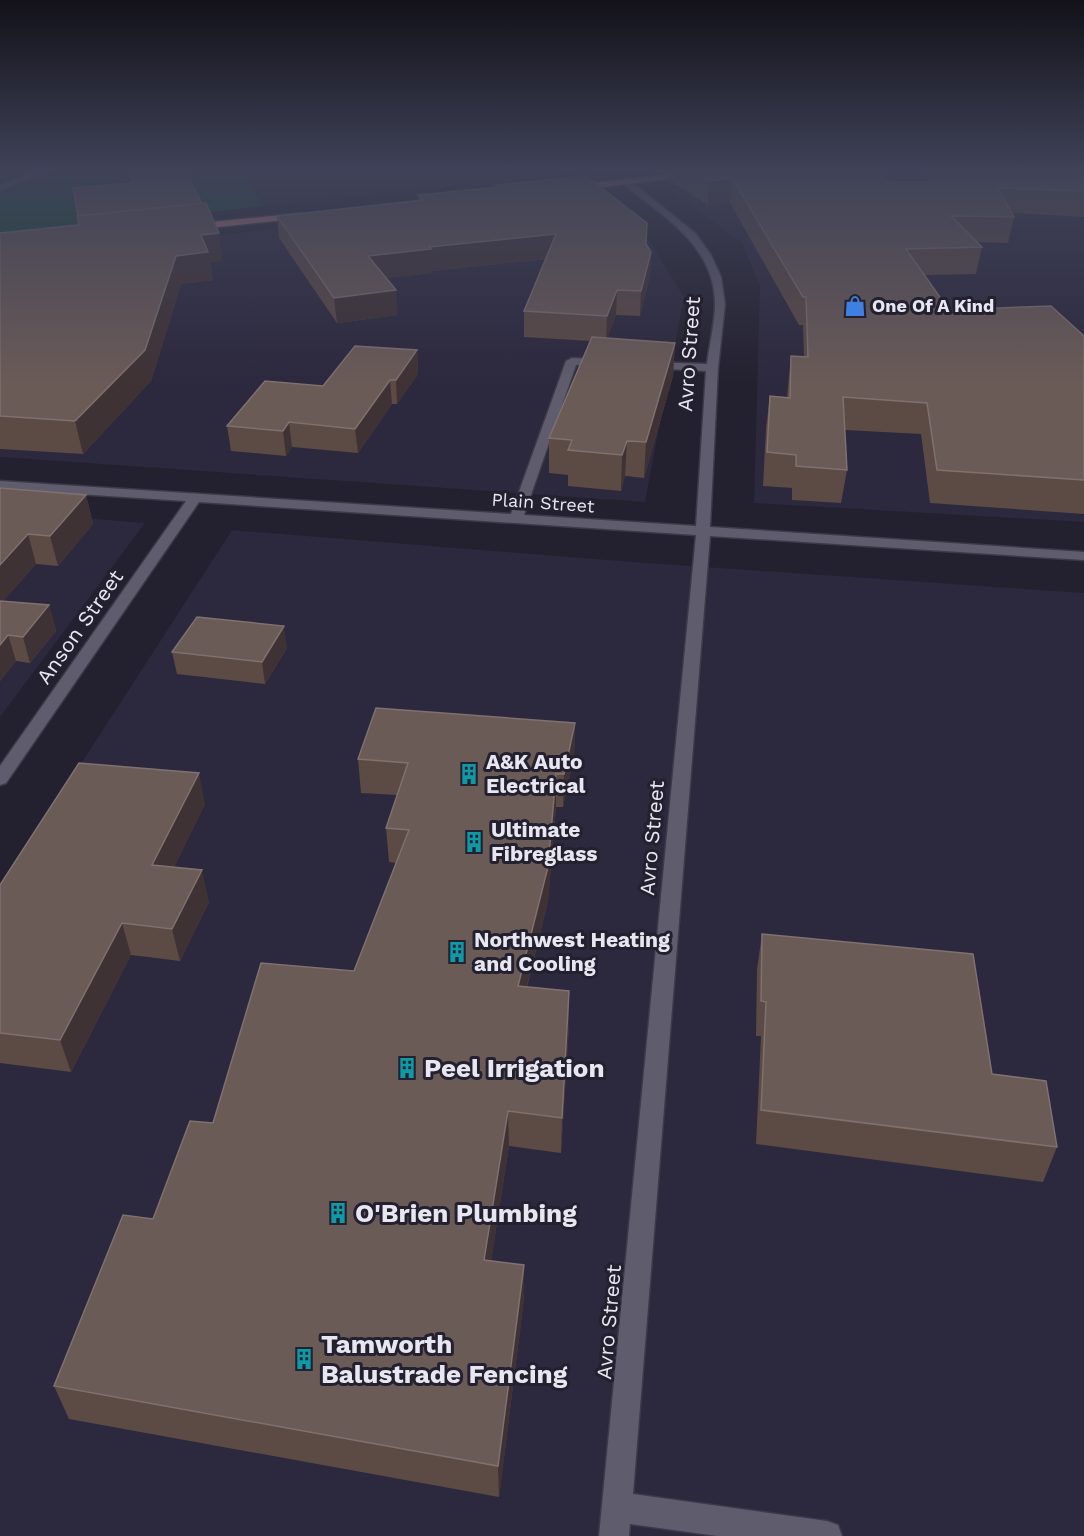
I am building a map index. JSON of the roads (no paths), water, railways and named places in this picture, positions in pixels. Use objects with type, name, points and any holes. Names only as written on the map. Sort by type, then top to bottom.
[{"type":"street","name":"Avro Street","points":[[616,1522],[703,532],[712,368],[720,304],[716,277],[697,242]]},
{"type":"street","points":[[516,519],[572,361],[618,363]]},
{"type":"street","points":[[642,364],[712,368]]},
{"type":"street","name":"Plain Street","points":[[0,485],[1084,556]]},
{"type":"street","name":"Anson Street","points":[[0,779],[194,499]]},
{"type":"street","points":[[616,1522],[827,1536]]},
{"type":"place","name":"One Of A Kind","points":[[855,306]]},
{"type":"place","name":"A&K Auto Electrical","points":[[469,774]]},
{"type":"place","name":"Ultimate Fibreglass","points":[[474,842]]},
{"type":"place","name":"Northwest Heating and Cooling","points":[[457,952]]},
{"type":"place","name":"Peel Irrigation","points":[[407,1068]]},
{"type":"place","name":"O'Brien Plumbing","points":[[338,1213]]},
{"type":"place","name":"Tamworth Balustrade Fencing","points":[[304,1359]]}]
